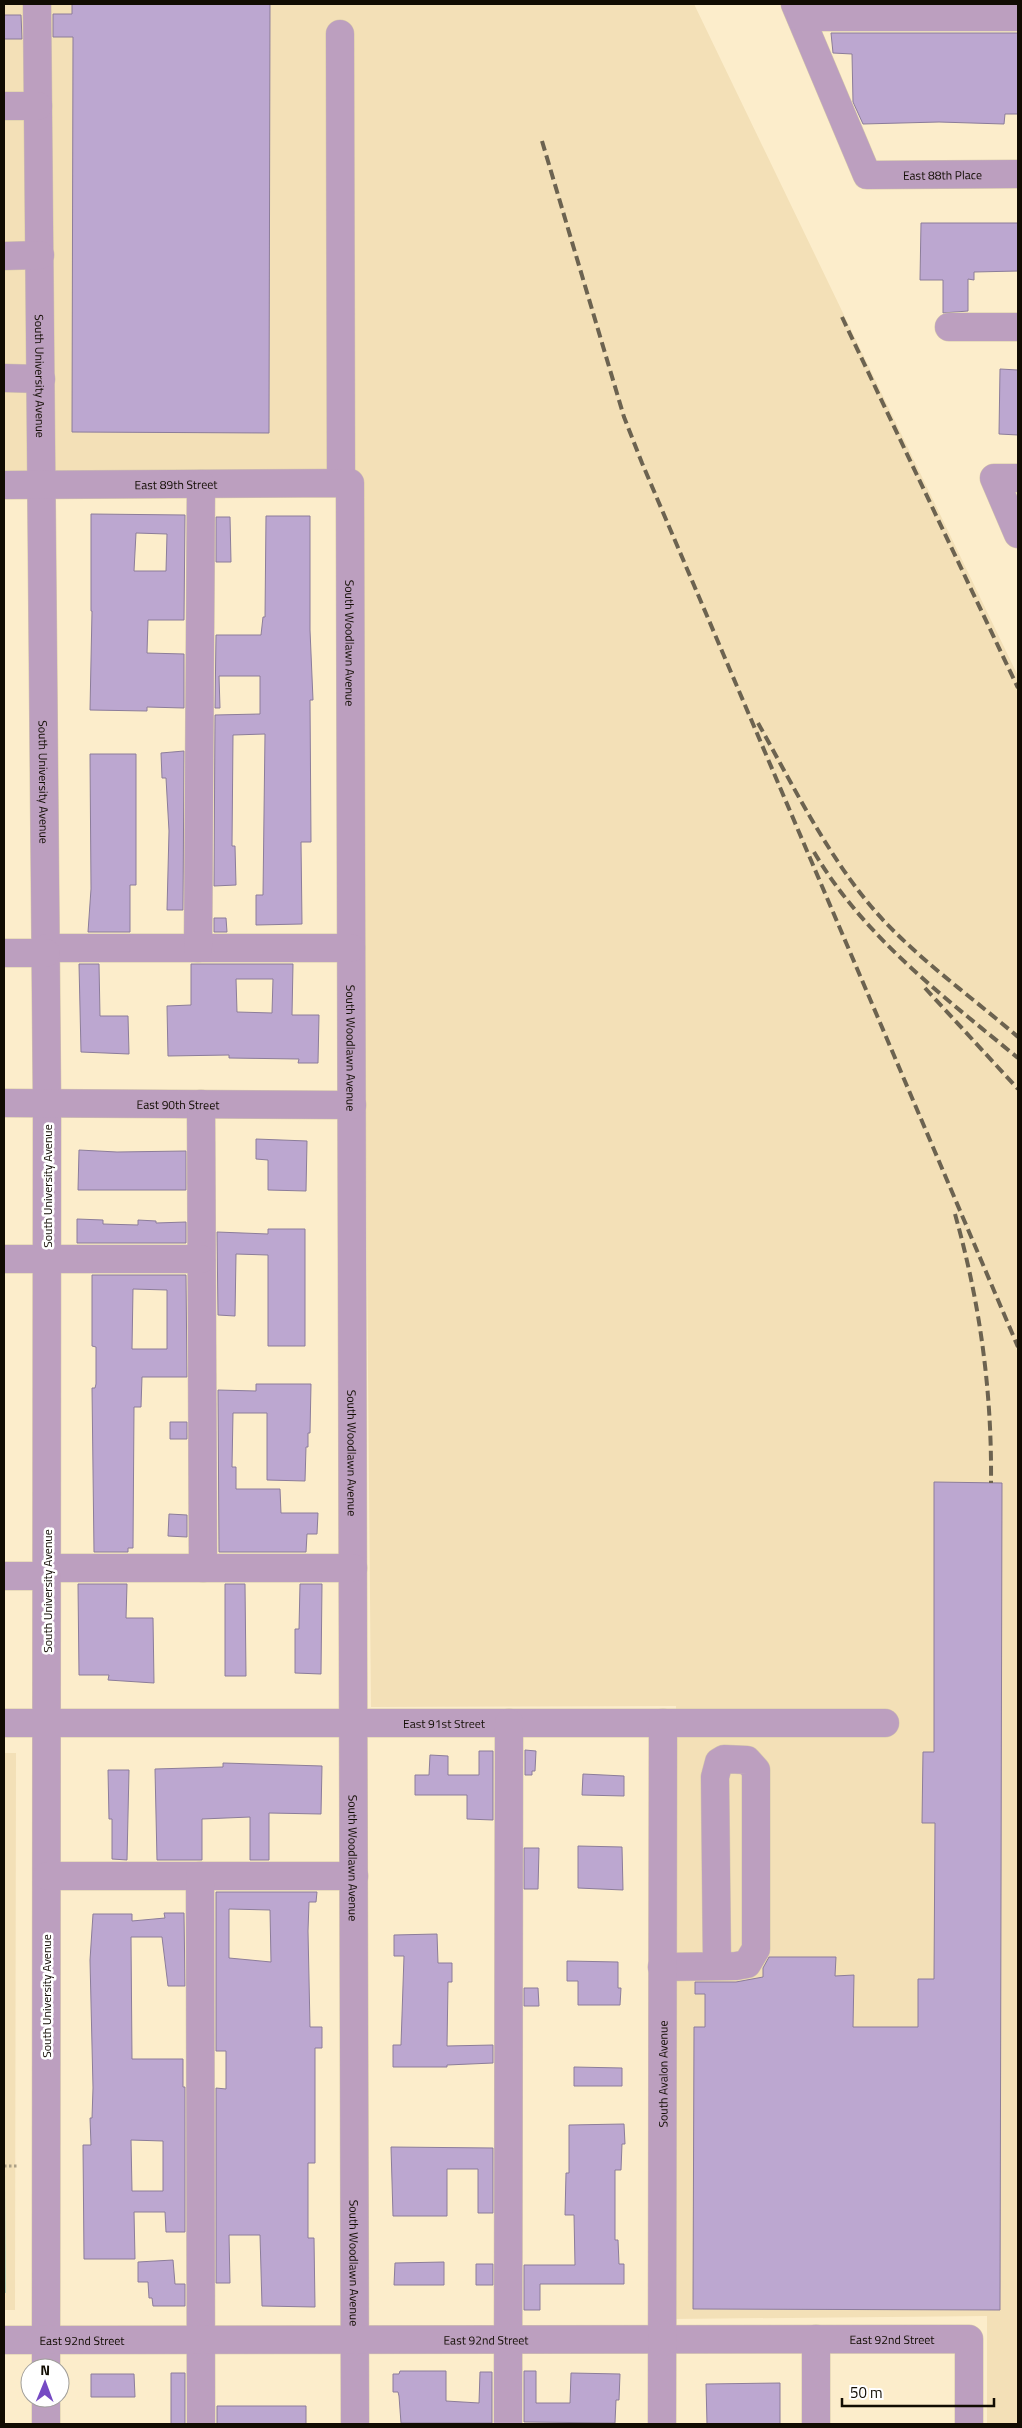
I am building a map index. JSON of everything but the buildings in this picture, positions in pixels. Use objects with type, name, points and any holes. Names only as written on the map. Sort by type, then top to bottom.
[{"type":"street","name":"South University Avenue","points":[[37,4],[47,1104],[46,2358]]},
{"type":"street","points":[[798,10],[1018,18]]},
{"type":"street","name":"East 88th Place","points":[[798,10],[867,175],[1018,174]]},
{"type":"street","name":"South Woodlawn Avenue","points":[[340,34],[352,1105],[355,2424]]},
{"type":"street","points":[[4,106],[38,106]]},
{"type":"street","points":[[4,256],[40,255]]},
{"type":"street","points":[[949,327],[1018,327]]},
{"type":"street","points":[[4,378],[41,379]]},
{"type":"street","points":[[1006,478],[1018,534]]},
{"type":"street","name":"East 89th Street","points":[[4,485],[345,483]]},
{"type":"street","points":[[198,948],[201,484]]},
{"type":"street","points":[[4,953],[46,950],[351,948]]},
{"type":"street","name":"East 90th Street","points":[[4,1103],[352,1105]]},
{"type":"street","points":[[201,1104],[203,1568]]},
{"type":"street","points":[[4,1258],[201,1259]]},
{"type":"street","points":[[4,1576],[47,1572],[203,1568],[353,1568]]},
{"type":"street","name":"East 91st Street","points":[[4,1723],[885,1723]]},
{"type":"street","points":[[508,2424],[509,1723]]},
{"type":"street","name":"South Avalon Avenue","points":[[662,1723],[662,2424]]},
{"type":"street","points":[[662,1967],[717,1966],[747,1964],[756,1949],[756,1770],[753,1764],[747,1760],[724,1760],[719,1762],[715,1777],[717,1966]]},
{"type":"street","points":[[46,1876],[354,1876]]},
{"type":"street","points":[[200,1876],[201,2424]]},
{"type":"street","points":[[816,2339],[816,2424]]},
{"type":"street","name":"East 92nd Street","points":[[4,2340],[969,2339],[969,2424]]},
{"type":"street","points":[[46,2408],[46,2424]]},
{"type":"path","points":[[4,2166],[18,2166]]},
{"type":"shaded area","points":[[4,4],[694,4],[1018,676],[1018,2424],[987,2424],[987,2316],[671,2319],[676,1706],[371,1707],[360,485],[4,491]]},
{"type":"shaded area","points":[[4,1753],[16,1753],[15,2310],[4,2310]]},
{"type":"green space","points":[[5,2172],[6,2293],[4,2293]]},
{"type":"railway","points":[[542,141],[624,417],[642,463],[1018,1347]]},
{"type":"railway","points":[[842,317],[1018,688]]},
{"type":"railway","points":[[758,723],[816,827],[848,877],[866,900],[885,922],[916,952],[1018,1037]]},
{"type":"railway","points":[[814,852],[834,883],[881,938],[934,988],[1018,1058]]},
{"type":"railway","points":[[925,988],[1018,1089]]},
{"type":"railway","points":[[955,1214],[964,1247],[983,1347],[987,1381],[991,1483]]}]
